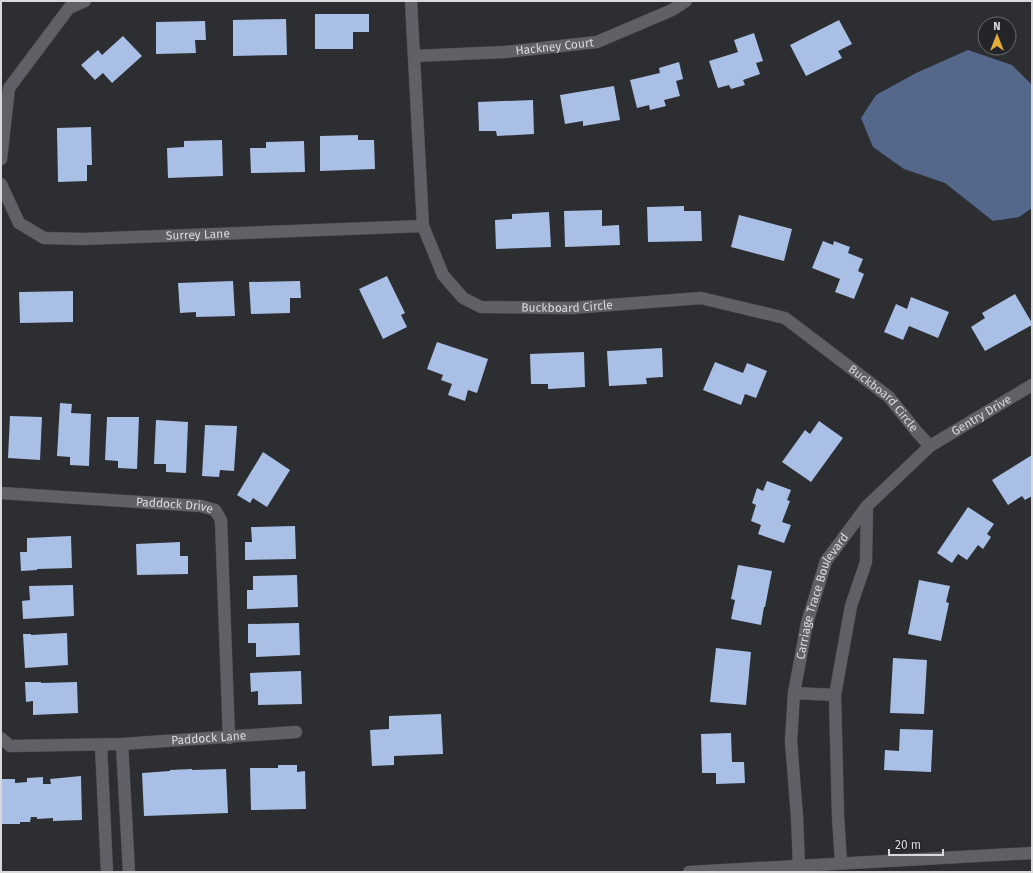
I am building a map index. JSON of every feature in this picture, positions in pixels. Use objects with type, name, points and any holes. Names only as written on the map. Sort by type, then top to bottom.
[{"type":"street","points":[[1,159],[9,88],[69,8],[85,1]]},
{"type":"street","name":"Buckboard Circle","points":[[411,1],[422,226],[443,275],[463,298],[481,307],[572,308],[702,298],[785,318],[889,397],[930,446]]},
{"type":"street","name":"Hackney Court","points":[[414,56],[505,52],[597,42],[672,10],[686,1]]},
{"type":"street","name":"Surrey Lane","points":[[1,184],[19,223],[44,238],[83,239],[422,226]]},
{"type":"street","name":"Gentry Drive","points":[[930,446],[1032,385]]},
{"type":"street","name":"Carriage Trace Boulevard","points":[[799,866],[791,741],[794,693],[807,623],[826,561],[867,506],[930,446]]},
{"type":"street","name":"Paddock Drive","points":[[1,493],[201,506],[215,510],[222,520],[229,738]]},
{"type":"street","name":"Carriage Trace Boulevard","points":[[841,864],[838,816],[835,695],[851,606],[866,562],[867,506]]},
{"type":"street","points":[[794,693],[835,695]]},
{"type":"street","name":"Paddock Lane","points":[[1,738],[10,746],[101,745],[229,738],[296,732]]},
{"type":"street","points":[[122,744],[129,872]]},
{"type":"street","points":[[101,745],[107,872]]},
{"type":"street","points":[[689,872],[1032,853]]},
{"type":"water","points":[[968,50],[977,53],[977,56],[986,56],[1012,65],[1032,85],[1032,208],[1019,217],[993,221],[945,183],[904,169],[873,147],[861,118],[876,95],[916,73]]},
{"type":"building","points":[[315,14],[369,14],[369,32],[353,32],[353,49],[315,49]]},
{"type":"building","points":[[286,19],[287,55],[233,56],[233,20]]},
{"type":"building","points":[[839,20],[852,44],[838,51],[842,58],[806,76],[790,45]]},
{"type":"building","points":[[205,21],[206,40],[195,40],[196,53],[156,54],[156,22]]},
{"type":"building","points":[[754,33],[763,61],[756,63],[760,74],[743,80],[745,85],[731,89],[729,85],[718,88],[709,61],[738,52],[734,40]]},
{"type":"building","points":[[123,36],[142,56],[112,83],[103,73],[95,80],[81,65],[98,50],[102,55]]},
{"type":"building","points":[[679,62],[683,79],[676,81],[680,96],[664,100],[666,106],[650,110],[649,105],[637,108],[630,80],[660,73],[659,68]]},
{"type":"building","points":[[614,86],[620,120],[583,126],[583,121],[565,124],[560,95]]},
{"type":"building","points":[[533,100],[534,134],[497,136],[496,131],[479,131],[478,102]]},
{"type":"building","points":[[91,127],[92,165],[87,165],[87,181],[58,182],[57,128]]},
{"type":"building","points":[[358,135],[358,140],[374,140],[375,169],[320,171],[320,136]]},
{"type":"building","points":[[222,140],[223,176],[168,178],[167,148],[184,147],[184,141]]},
{"type":"building","points":[[304,141],[305,172],[251,173],[250,148],[266,148],[266,142]]},
{"type":"building","points":[[684,206],[684,211],[701,211],[702,241],[648,242],[647,207]]},
{"type":"building","points":[[602,210],[602,226],[619,225],[620,245],[565,247],[564,211]]},
{"type":"building","points":[[549,212],[551,247],[496,249],[495,220],[512,219],[512,214]]},
{"type":"building","points":[[739,215],[792,229],[784,261],[731,247]]},
{"type":"building","points":[[823,241],[833,245],[834,241],[850,247],[848,253],[863,259],[858,271],[864,274],[854,299],[835,292],[840,279],[812,268]]},
{"type":"building","points":[[387,276],[405,313],[401,315],[407,327],[383,339],[359,289]]},
{"type":"building","points":[[233,281],[235,316],[196,317],[196,312],[180,313],[178,283]]},
{"type":"building","points":[[300,281],[301,298],[290,298],[290,313],[251,314],[249,282]]},
{"type":"building","points":[[73,291],[73,322],[20,323],[19,292]]},
{"type":"building","points":[[1015,294],[1032,325],[985,351],[971,327],[985,318],[982,313]]},
{"type":"building","points":[[911,297],[949,312],[938,338],[909,326],[903,340],[884,332],[896,304],[907,309]]},
{"type":"building","points":[[437,342],[488,359],[477,393],[468,390],[465,401],[448,395],[452,384],[441,380],[443,375],[427,369]]},
{"type":"building","points":[[662,348],[663,377],[646,378],[647,384],[609,386],[607,351]]},
{"type":"building","points":[[584,352],[585,387],[548,389],[548,384],[531,384],[530,354]]},
{"type":"building","points":[[715,362],[743,373],[747,363],[767,371],[756,398],[745,394],[741,405],[703,390]]},
{"type":"building","points":[[60,403],[72,404],[71,413],[91,414],[89,466],[70,465],[70,457],[57,456]]},
{"type":"building","points":[[10,416],[42,417],[40,460],[8,458]]},
{"type":"building","points":[[107,417],[139,417],[137,469],[118,468],[118,461],[105,460]]},
{"type":"building","points":[[156,420],[188,422],[186,473],[166,472],[166,464],[154,464]]},
{"type":"building","points":[[819,421],[843,438],[811,482],[782,462],[805,430],[810,434]]},
{"type":"building","points":[[205,425],[237,426],[234,471],[220,470],[219,477],[202,476]]},
{"type":"building","points":[[263,452],[290,470],[267,507],[253,498],[250,503],[237,495]]},
{"type":"building","points":[[1032,455],[1032,496],[1025,500],[1022,496],[1008,505],[992,480]]},
{"type":"building","points":[[767,481],[791,490],[787,500],[790,501],[782,522],[791,525],[784,543],[758,534],[761,525],[751,521],[756,505],[752,503],[757,488],[763,491]]},
{"type":"building","points":[[968,507],[994,524],[987,534],[991,537],[983,549],[978,545],[967,560],[958,554],[952,563],[937,553]]},
{"type":"building","points":[[295,526],[296,559],[245,560],[245,542],[252,542],[251,527]]},
{"type":"building","points":[[71,536],[72,568],[21,571],[20,552],[27,552],[27,538]]},
{"type":"building","points":[[180,542],[180,556],[188,556],[188,574],[137,575],[136,544]]},
{"type":"building","points":[[738,565],[772,571],[761,625],[731,619],[735,600],[731,599]]},
{"type":"building","points":[[297,575],[298,607],[247,609],[247,590],[253,590],[253,576]]},
{"type":"building","points":[[919,580],[950,586],[946,602],[949,603],[941,641],[908,634]]},
{"type":"building","points":[[73,585],[74,616],[23,619],[22,601],[30,600],[29,586]]},
{"type":"building","points":[[299,623],[300,655],[256,657],[256,643],[248,643],[248,624]]},
{"type":"building","points":[[67,633],[68,665],[25,668],[23,634]]},
{"type":"building","points":[[716,648],[751,652],[746,705],[710,702]]},
{"type":"building","points":[[893,658],[927,660],[924,714],[890,713]]},
{"type":"building","points":[[301,671],[302,704],[258,705],[258,691],[251,692],[250,673]]},
{"type":"building","points":[[25,682],[77,682],[78,713],[33,715],[33,701],[26,702]]},
{"type":"building","points":[[441,714],[443,754],[394,756],[394,765],[372,766],[370,730],[389,729],[389,716]]},
{"type":"building","points":[[900,729],[933,730],[931,772],[884,770],[885,750],[899,751]]},
{"type":"building","points":[[731,733],[732,762],[744,762],[745,783],[716,784],[716,773],[702,773],[701,734]]},
{"type":"building","points":[[278,765],[297,765],[297,772],[305,771],[306,809],[251,810],[250,768],[278,768]]},
{"type":"building","points":[[192,769],[226,769],[228,813],[144,816],[142,773]]},
{"type":"building","points":[[81,776],[82,820],[53,821],[53,818],[37,819],[37,817],[31,817],[30,822],[20,822],[20,824],[1,824],[1,779],[15,779],[15,783],[27,782],[27,778],[43,777],[43,784],[51,784],[50,779]]}]
